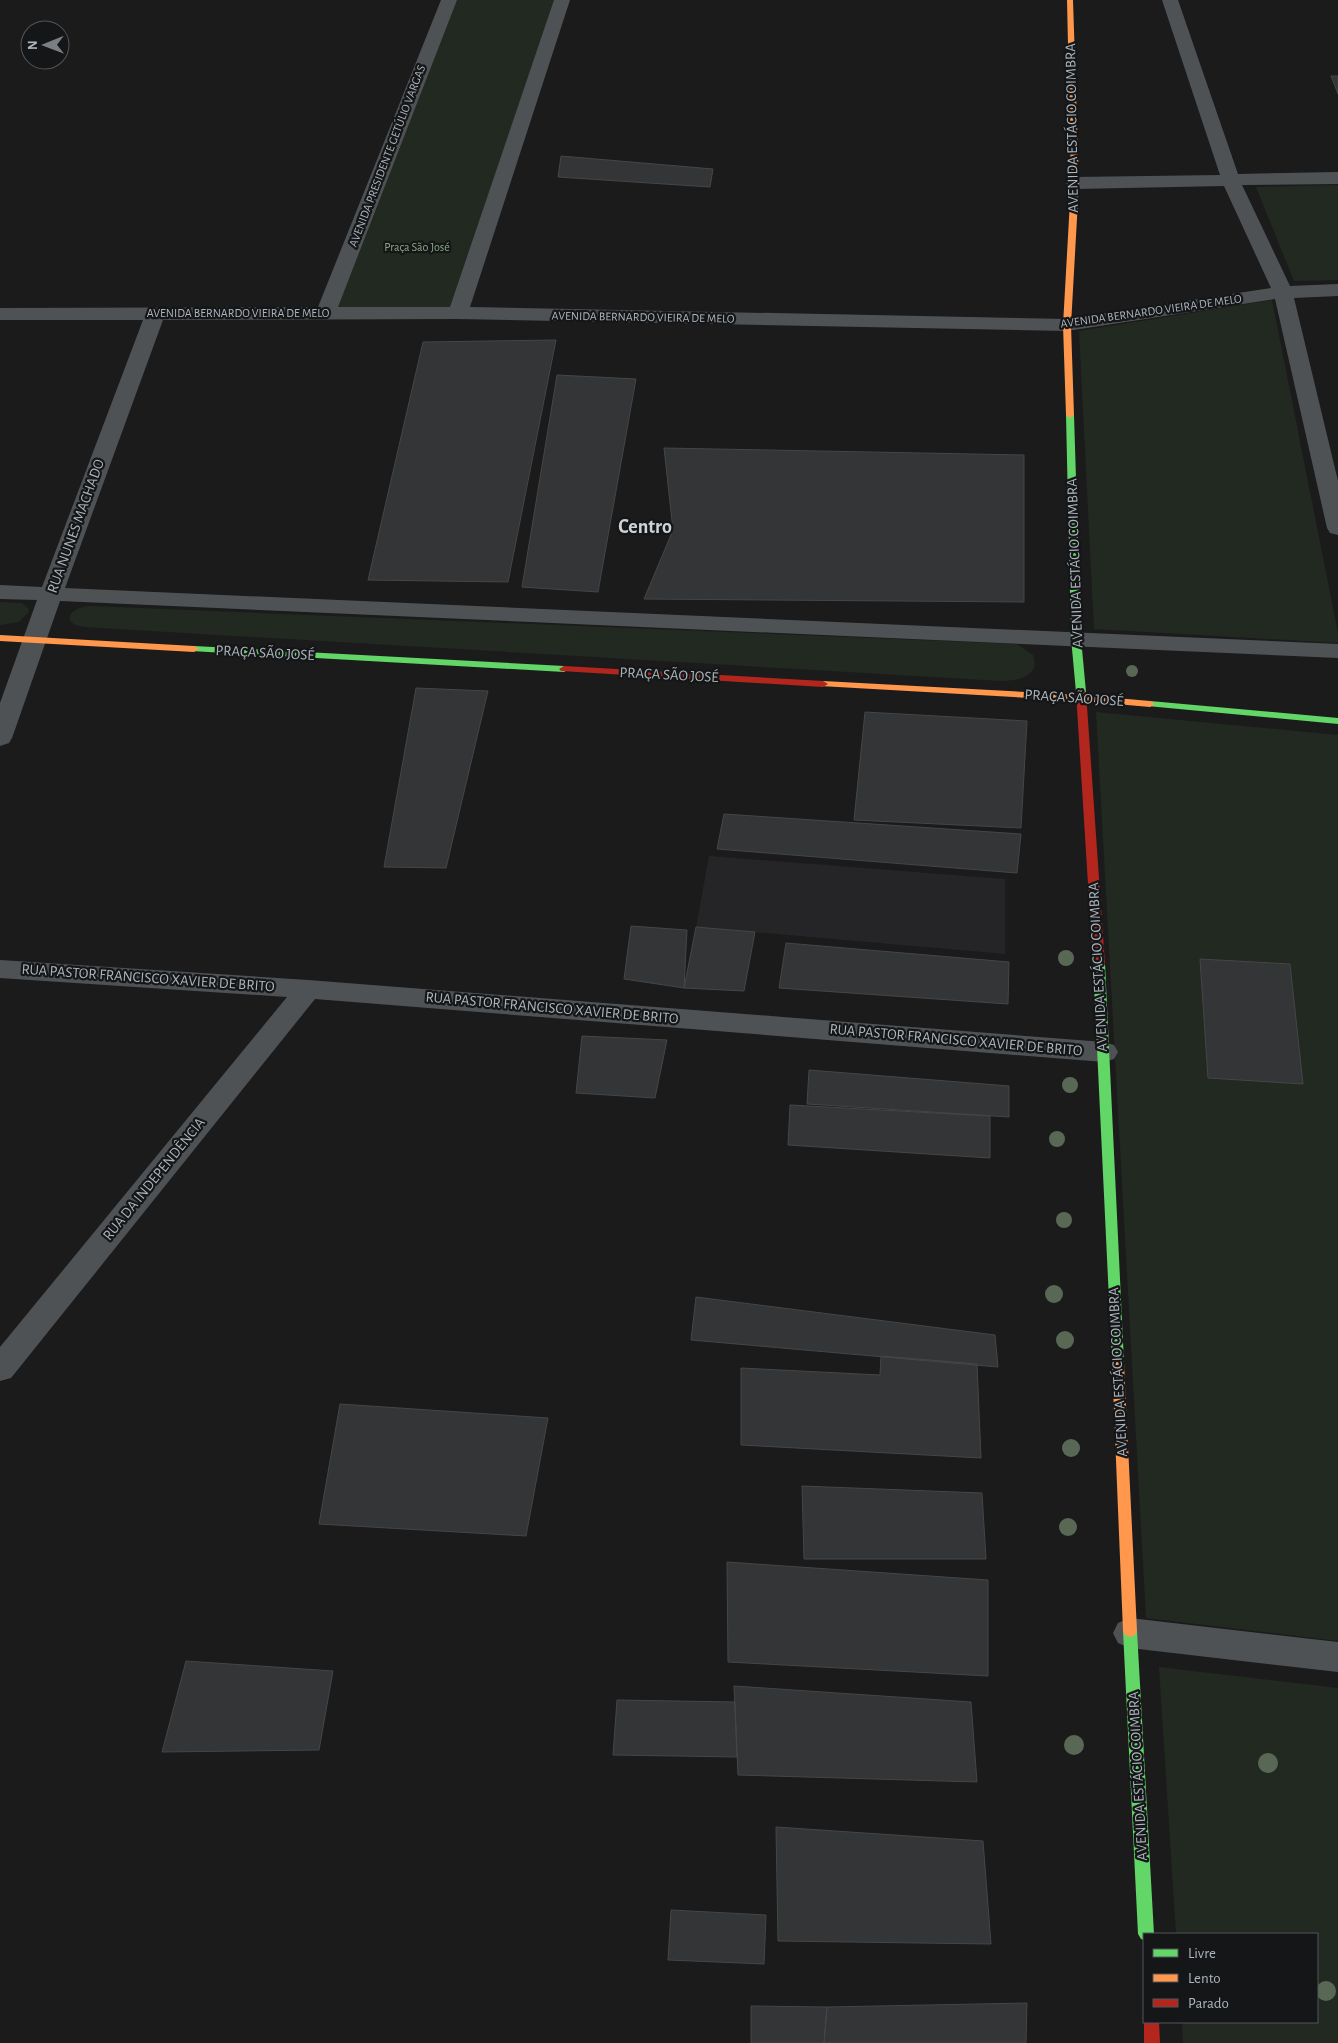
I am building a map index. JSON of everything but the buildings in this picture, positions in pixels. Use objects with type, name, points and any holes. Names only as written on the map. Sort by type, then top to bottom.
[{"type":"main road","name":"AVENIDA ESTÁCIO COIMBRA","points":[[1070,0],[1075,183],[1067,325],[1076,638],[1082,698],[1104,1052],[1130,1633],[1146,1933]]},
{"type":"main road","name":"PRAÇA SÃO JOSÉ","points":[[0,638],[1082,698],[1338,721]]},
{"type":"main road","points":[[1151,2023],[1152,2043]]},
{"type":"street","name":"AVENIDA PRESIDENTE GETÚLIO VARGAS","points":[[326,313],[449,0]]},
{"type":"street","points":[[458,313],[562,0]]},
{"type":"street","points":[[1170,0],[1231,181],[1282,292],[1338,528]]},
{"type":"street","points":[[1075,183],[1338,178]]},
{"type":"street","name":"AVENIDA BERNARDO VIEIRA DE MELO","points":[[0,314],[458,313],[1067,325],[1282,292],[1338,290]]},
{"type":"street","name":"RUA NUNES MACHADO","points":[[0,738],[34,640],[155,314]]},
{"type":"street","points":[[0,592],[1338,651]]},
{"type":"street","name":"RUA PASTOR FRANCISCO XAVIER DE BRITO","points":[[0,969],[308,989],[1104,1052]]},
{"type":"street","name":"RUA DA INDEPENDÊNCIA","points":[[0,1369],[308,989]]},
{"type":"street","points":[[1130,1633],[1338,1657]]},
{"type":"shaded area","points":[[709,856],[1005,879],[1005,954],[696,927]]},
{"type":"green space","name":"Praça São José","points":[[452,0],[559,0],[458,308],[332,309]]},
{"type":"green space","points":[[1338,185],[1338,280],[1294,281],[1256,187]]},
{"type":"green space","points":[[1272,300],[1338,633],[1338,643],[1094,629],[1079,331]]},
{"type":"green space","points":[[0,602],[22,603],[28,608],[29,612],[19,622],[0,625]]},
{"type":"green space","points":[[83,607],[1017,644],[1033,655],[1035,662],[1034,668],[1026,676],[1014,680],[1001,681],[84,627],[75,625],[70,621],[70,615],[75,611]]},
{"type":"green space","points":[[1096,712],[1338,735],[1338,1641],[1146,1618]]},
{"type":"green space","points":[[1159,1667],[1338,1688],[1338,2043],[1183,2043],[1182,2023],[1318,2023],[1318,1933],[1176,1933]]},
{"type":"traffic: fast","points":[[1070,415],[1076,638],[1081,692]]},
{"type":"traffic: fast","points":[[194,649],[564,669]]},
{"type":"traffic: fast","points":[[1150,704],[1338,721]]},
{"type":"traffic: fast","points":[[1099,964],[1118,1363]]},
{"type":"traffic: fast","points":[[1130,1631],[1146,1933]]},
{"type":"traffic: slow","points":[[1070,0],[1075,183],[1067,325],[1070,415]]},
{"type":"traffic: slow","points":[[0,638],[194,649]]},
{"type":"traffic: slow","points":[[823,684],[1082,698],[1150,704]]},
{"type":"traffic: slow","points":[[1118,1363],[1130,1631]]},
{"type":"traffic: jam","points":[[564,669],[823,684]]},
{"type":"traffic: jam","points":[[1081,692],[1099,964]]},
{"type":"traffic: jam","points":[[1151,2023],[1152,2043]]},
{"type":"district","name":"Centro","points":[[645,527]]}]
